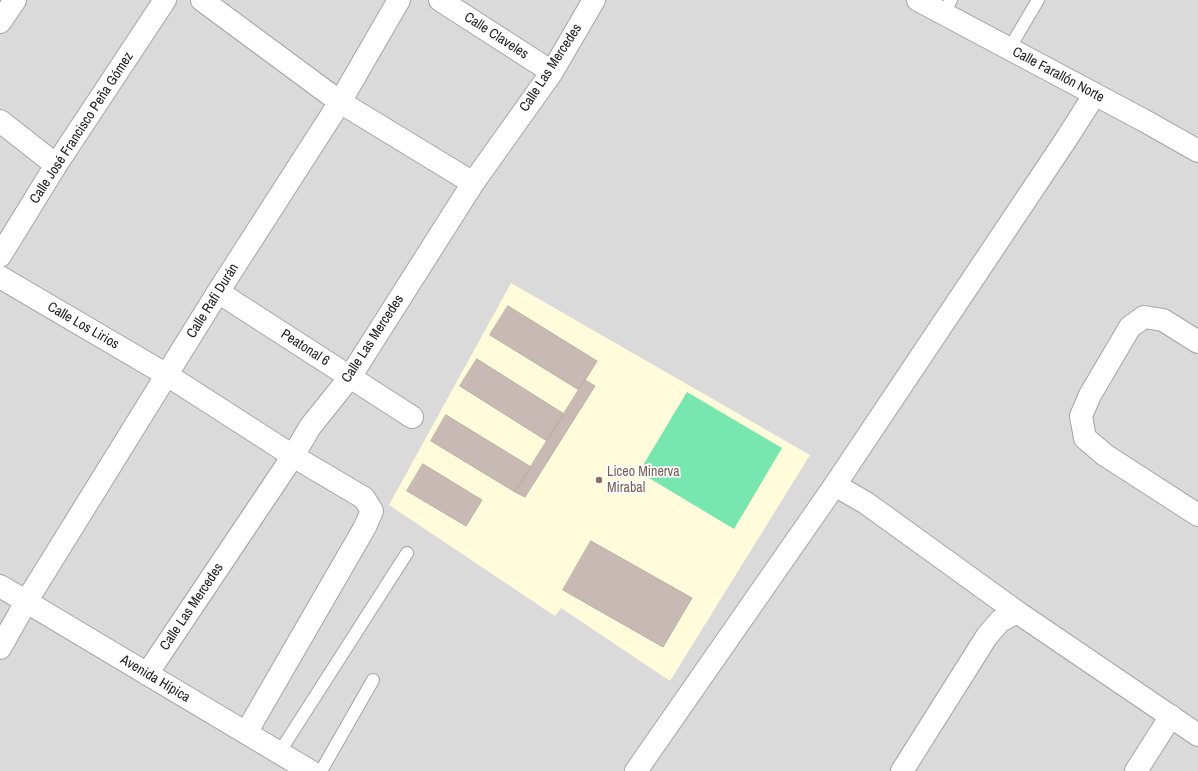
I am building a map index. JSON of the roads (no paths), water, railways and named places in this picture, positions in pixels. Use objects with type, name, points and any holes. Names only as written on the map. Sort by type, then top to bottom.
[{"type":"street","points":[[0,22],[16,0]]},
{"type":"street","name":"Calle José Francisco Peña Gómez","points":[[0,256],[56,165],[165,0]]},
{"type":"street","points":[[202,0],[340,102],[473,183]]},
{"type":"street","name":"Calle Rafi Durán","points":[[0,648],[26,602],[218,292],[340,102],[399,0]]},
{"type":"street","name":"Calle Claveles","points":[[440,0],[552,72]]},
{"type":"street","name":"Calle Las Mercedes","points":[[147,674],[293,456],[310,427],[350,377],[473,183],[552,72],[594,0]]},
{"type":"street","name":"Calle Farallón Norte","points":[[918,0],[947,7],[1009,49],[1146,120],[1198,151]]},
{"type":"street","points":[[636,771],[835,485],[1095,94]]},
{"type":"street","points":[[0,121],[56,165]]},
{"type":"street","name":"Calle Los Lirios","points":[[0,277],[167,375],[293,456],[364,498],[372,511],[361,534],[246,733]]},
{"type":"street","name":"Peatonal 6","points":[[218,292],[412,417]]},
{"type":"street","points":[[1198,342],[1163,320],[1144,317],[1130,327],[1090,395],[1081,416],[1085,438],[1105,455],[1198,515]]},
{"type":"street","points":[[835,485],[866,504],[1017,612],[1198,735]]},
{"type":"street","name":"Avenida Hípica","points":[[0,586],[310,771]]},
{"type":"street","points":[[902,771],[987,636],[1000,621],[1017,612]]},
{"type":"street","points":[[1136,771],[1171,716]]},
{"type":"lane","points":[[1009,49],[1038,0]]},
{"type":"lane","points":[[279,753],[407,553]]},
{"type":"lane","points":[[321,771],[373,680]]},
{"type":"place","name":"Liceo Minerva Mirabal","points":[[599,480]]}]
